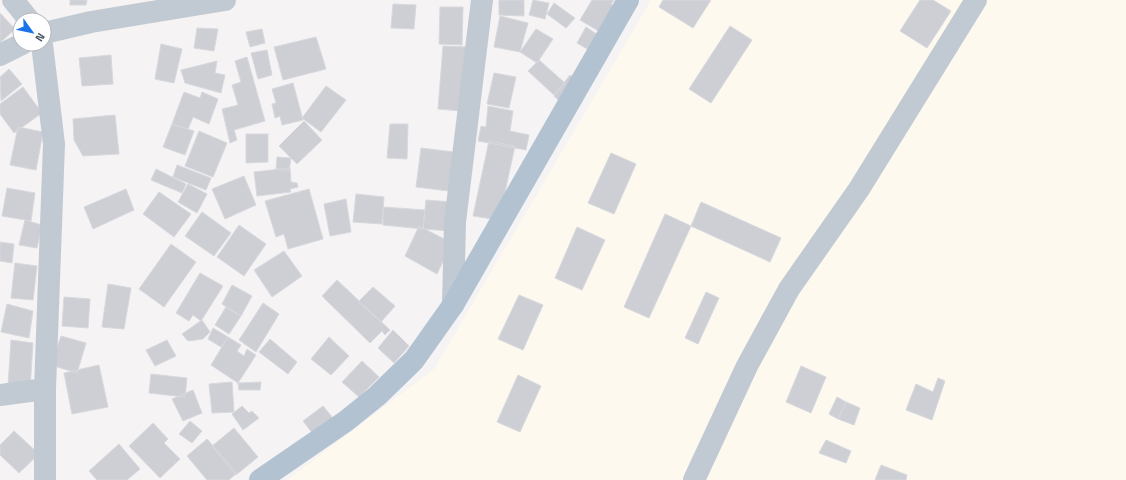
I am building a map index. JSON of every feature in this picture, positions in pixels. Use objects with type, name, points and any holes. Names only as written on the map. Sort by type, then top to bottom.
[{"type":"main road","points":[[260,480],[346,421],[377,396],[414,360],[453,305],[628,0]]},
{"type":"street","points":[[13,0],[23,12]]},
{"type":"street","points":[[52,31],[91,22],[224,0]]},
{"type":"street","points":[[453,305],[455,222],[482,0]]},
{"type":"street","points":[[694,480],[747,366],[789,289],[859,189],[976,0]]},
{"type":"street","points":[[0,55],[12,49]]},
{"type":"street","points":[[43,52],[54,144],[45,389],[45,480]]},
{"type":"street","points":[[0,395],[45,389]]},
{"type":"shaded area","points":[[651,0],[1126,0],[1126,480],[287,480],[434,369]]},
{"type":"building","points":[[70,0],[87,0],[86,5],[70,5]]},
{"type":"building","points":[[499,0],[524,0],[524,16],[499,15]]},
{"type":"building","points":[[533,0],[549,3],[545,19],[529,15]]},
{"type":"building","points":[[592,0],[614,0],[611,4],[617,8],[602,33],[580,20]]},
{"type":"building","points":[[663,0],[711,0],[693,28],[659,7]]},
{"type":"building","points":[[920,0],[933,0],[951,11],[927,48],[900,31]]},
{"type":"building","points":[[554,3],[575,18],[566,28],[547,14]]},
{"type":"building","points":[[393,4],[416,5],[414,29],[391,28]]},
{"type":"building","points":[[440,7],[463,7],[462,45],[439,44]]},
{"type":"building","points":[[0,13],[12,26],[12,32],[0,43]]},
{"type":"building","points":[[500,16],[528,23],[520,52],[494,47]]},
{"type":"building","points":[[730,26],[752,40],[711,103],[689,89]]},
{"type":"building","points":[[586,27],[604,39],[594,53],[577,43]]},
{"type":"building","points":[[197,28],[218,29],[214,51],[194,48]]},
{"type":"building","points":[[262,29],[265,43],[250,47],[246,32]]},
{"type":"building","points":[[536,29],[553,39],[537,63],[520,52]]},
{"type":"building","points":[[316,37],[326,69],[283,80],[274,47]]},
{"type":"building","points":[[161,44],[182,49],[174,83],[155,79]]},
{"type":"building","points":[[443,46],[467,47],[462,111],[438,109]]},
{"type":"building","points":[[267,50],[272,75],[258,79],[251,53]]},
{"type":"building","points":[[111,55],[113,84],[82,86],[79,58]]},
{"type":"building","points":[[247,57],[265,121],[234,130],[237,140],[230,143],[222,109],[238,105],[232,85],[241,82],[235,61]]},
{"type":"building","points":[[539,60],[565,83],[554,95],[528,71]]},
{"type":"building","points":[[217,61],[215,73],[225,75],[221,93],[185,83],[181,70]]},
{"type":"building","points":[[9,69],[22,84],[1,101],[0,77]]},
{"type":"building","points":[[494,73],[516,77],[509,108],[487,104]]},
{"type":"building","points":[[570,75],[581,81],[564,105],[554,96]]},
{"type":"building","points":[[293,83],[303,120],[282,125],[280,116],[275,118],[272,104],[276,103],[272,89]]},
{"type":"building","points":[[326,86],[346,100],[321,132],[302,118]]},
{"type":"building","points":[[23,87],[42,113],[14,133],[0,114],[0,104]]},
{"type":"building","points":[[184,92],[200,98],[202,92],[218,99],[209,124],[193,117],[188,129],[172,124]]},
{"type":"building","points":[[488,106],[513,111],[510,131],[529,135],[526,150],[478,141],[481,126],[486,127]]},
{"type":"building","points":[[115,115],[119,154],[83,156],[74,140],[73,119]]},
{"type":"building","points":[[304,121],[322,140],[297,164],[279,146]]},
{"type":"building","points":[[172,124],[194,131],[185,155],[163,147]]},
{"type":"building","points":[[390,124],[408,124],[407,159],[387,158]]},
{"type":"building","points":[[18,127],[43,132],[36,170],[10,165]]},
{"type":"building","points":[[199,131],[227,143],[213,177],[185,166]]},
{"type":"building","points":[[246,134],[268,134],[268,162],[246,163]]},
{"type":"building","points":[[489,141],[515,146],[499,220],[473,216]]},
{"type":"building","points":[[421,148],[454,152],[449,191],[416,187]]},
{"type":"building","points":[[611,153],[636,164],[614,214],[588,203]]},
{"type":"building","points":[[277,157],[291,158],[289,171],[276,169]]},
{"type":"building","points":[[177,165],[211,178],[206,190],[173,177]]},
{"type":"building","points":[[290,168],[291,182],[297,183],[298,187],[290,189],[291,192],[257,196],[254,172]]},
{"type":"building","points":[[156,169],[186,184],[182,193],[151,180]]},
{"type":"building","points":[[244,176],[256,205],[225,219],[212,189]]},
{"type":"building","points":[[188,184],[207,194],[197,213],[178,202]]},
{"type":"building","points":[[7,188],[35,193],[31,221],[2,216]]},
{"type":"building","points":[[126,189],[134,210],[93,229],[84,207]]},
{"type":"building","points":[[309,189],[323,239],[288,249],[284,234],[276,237],[265,201]]},
{"type":"building","points":[[159,192],[191,214],[174,237],[143,214]]},
{"type":"building","points":[[356,194],[384,197],[382,224],[353,222]]},
{"type":"building","points":[[346,199],[351,232],[330,236],[324,204]]},
{"type":"building","points":[[426,200],[452,202],[450,231],[423,229]]},
{"type":"building","points":[[701,202],[781,238],[770,262],[691,226]]},
{"type":"building","points":[[383,207],[425,210],[423,229],[383,225]]},
{"type":"building","points":[[202,212],[231,233],[214,256],[185,236]]},
{"type":"building","points":[[665,214],[691,226],[649,318],[624,307]]},
{"type":"building","points":[[25,220],[42,225],[37,248],[19,245]]},
{"type":"building","points":[[239,225],[266,244],[244,276],[217,257]]},
{"type":"building","points":[[419,226],[452,243],[437,274],[405,256]]},
{"type":"building","points":[[577,227],[605,240],[582,290],[555,278]]},
{"type":"building","points":[[0,242],[14,244],[12,263],[0,261]]},
{"type":"building","points":[[171,244],[196,262],[164,307],[139,289]]},
{"type":"building","points":[[284,251],[302,276],[272,297],[254,270]]},
{"type":"building","points":[[15,263],[37,266],[33,300],[11,298]]},
{"type":"building","points":[[200,273],[223,286],[201,321],[193,315],[189,321],[176,313]]},
{"type":"building","points":[[337,280],[390,330],[385,335],[382,331],[370,343],[322,296]]},
{"type":"building","points":[[108,284],[131,288],[124,329],[102,327]]},
{"type":"building","points":[[232,285],[252,296],[241,316],[222,304]]},
{"type":"building","points":[[373,287],[395,306],[381,322],[358,302]]},
{"type":"building","points":[[706,292],[719,298],[698,344],[685,338]]},
{"type":"building","points":[[519,295],[543,305],[523,350],[498,339]]},
{"type":"building","points":[[64,297],[90,299],[88,328],[62,326]]},
{"type":"building","points":[[263,303],[279,314],[256,352],[239,340]]},
{"type":"building","points":[[7,304],[33,311],[29,338],[1,332]]},
{"type":"building","points":[[226,307],[241,316],[229,334],[215,325]]},
{"type":"building","points":[[202,320],[210,332],[203,339],[188,341],[182,334]]},
{"type":"building","points":[[213,328],[228,337],[221,347],[208,339]]},
{"type":"building","points":[[393,330],[409,346],[394,363],[378,348]]},
{"type":"building","points":[[61,336],[86,343],[77,373],[51,365]]},
{"type":"building","points":[[228,337],[241,345],[237,351],[244,356],[247,349],[256,355],[238,383],[211,365]]},
{"type":"building","points":[[329,337],[349,356],[331,375],[311,359]]},
{"type":"building","points":[[270,339],[297,362],[288,374],[259,352]]},
{"type":"building","points":[[11,340],[33,343],[30,389],[8,386]]},
{"type":"building","points":[[167,340],[176,356],[155,366],[146,350]]},
{"type":"building","points":[[362,361],[379,377],[359,397],[342,382]]},
{"type":"building","points":[[99,365],[108,407],[72,414],[64,373]]},
{"type":"building","points":[[801,366],[826,377],[811,413],[786,402]]},
{"type":"building","points":[[151,374],[187,378],[185,397],[149,393]]},
{"type":"building","points":[[518,375],[541,386],[520,432],[497,422]]},
{"type":"building","points":[[938,378],[945,381],[932,420],[906,410],[916,384],[933,392]]},
{"type":"building","points":[[232,382],[234,412],[212,413],[209,384]]},
{"type":"building","points":[[261,382],[260,390],[239,390],[238,383]]},
{"type":"building","points":[[193,390],[202,413],[183,421],[172,399]]},
{"type":"building","points":[[837,397],[846,402],[838,419],[829,414]]},
{"type":"building","points":[[846,402],[860,408],[854,425],[838,419]]},
{"type":"building","points":[[242,406],[249,413],[252,411],[259,418],[243,430],[232,414]]},
{"type":"building","points":[[323,406],[337,423],[317,439],[303,421]]},
{"type":"building","points":[[190,421],[202,431],[192,443],[179,434]]},
{"type":"building","points":[[153,423],[168,439],[164,443],[180,459],[160,478],[129,446]]},
{"type":"building","points":[[234,428],[258,457],[236,475],[212,446]]},
{"type":"building","points":[[14,431],[39,454],[19,473],[0,455],[0,445]]},
{"type":"building","points":[[207,439],[237,473],[229,480],[207,480],[187,456]]},
{"type":"building","points":[[826,440],[851,451],[846,463],[819,453]]},
{"type":"building","points":[[119,444],[140,469],[127,480],[97,480],[89,471]]},
{"type":"building","points":[[881,465],[907,475],[906,480],[875,480]]}]
